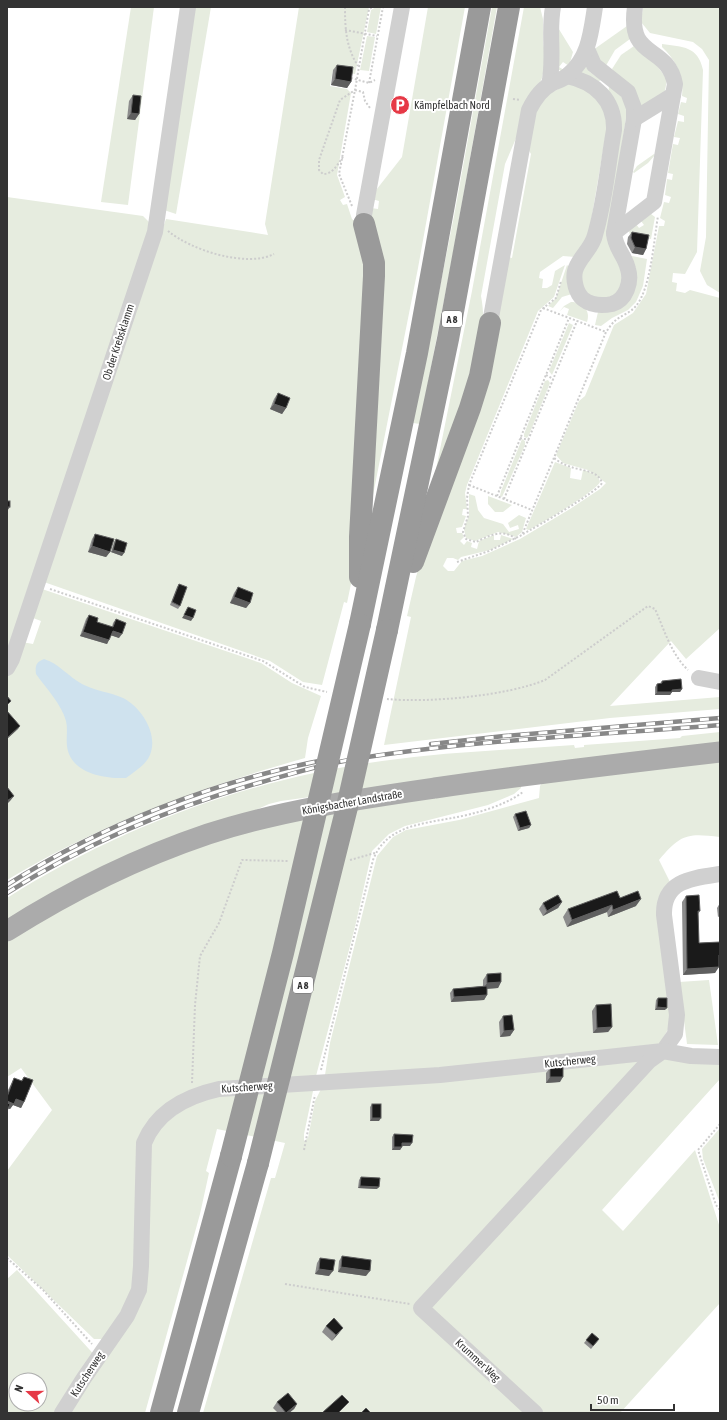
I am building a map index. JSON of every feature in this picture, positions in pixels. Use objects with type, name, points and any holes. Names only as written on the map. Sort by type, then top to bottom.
[{"type":"highway","name":"A 8","points":[[161,1413],[231,1156],[286,938],[360,624],[417,353],[480,7]]},
{"type":"highway","name":"A 8","points":[[188,1413],[258,1163],[345,815],[387,630],[448,339],[509,7]]},
{"type":"highway","points":[[360,624],[360,537],[374,276],[374,263],[364,222]]},
{"type":"highway","points":[[387,630],[470,408],[480,376],[490,323]]},
{"type":"main road","name":"Königsbacher Landstraße","points":[[7,931],[60,899],[151,855],[216,832],[291,812],[332,804],[534,774],[720,752]]},
{"type":"lane","name":"Ob der Krebsklamm","points":[[7,668],[12,659],[157,222],[188,7]]},
{"type":"lane","points":[[364,222],[382,111],[402,7]]},
{"type":"lane","points":[[549,85],[553,70],[550,30],[553,7]]},
{"type":"lane","points":[[490,323],[526,121],[535,100],[549,85],[567,76],[578,64],[587,49],[595,7]]},
{"type":"lane","points":[[614,232],[654,202],[673,95],[673,76],[668,66],[646,49],[638,40],[634,30],[635,7]]},
{"type":"lane","points":[[567,76],[584,81],[601,92],[611,107],[614,123],[596,234],[593,243],[575,271],[574,280],[580,296],[592,304],[602,306],[615,303],[625,293],[629,285],[628,268],[617,248],[614,232],[634,119],[634,108],[628,92],[594,65],[587,49]]},
{"type":"lane","points":[[634,119],[673,95]]},
{"type":"lane","points":[[699,678],[720,682]]},
{"type":"lane","points":[[421,1308],[649,1061],[663,1051],[675,1034],[677,1016],[664,915],[666,900],[672,889],[680,883],[702,876],[720,874]]},
{"type":"lane","name":"Kutscherweg","points":[[62,1413],[101,1353],[128,1316],[139,1290],[144,1143],[152,1126],[161,1116],[191,1096],[219,1088],[440,1075],[663,1051],[691,1056],[720,1057]]},
{"type":"lane","name":"Krummer Weg","points":[[421,1308],[535,1413]]},
{"type":"path","points":[[345,7],[345,30],[351,54],[359,67]]},
{"type":"path","points":[[364,222],[357,217],[339,174],[370,9],[373,7]]},
{"type":"path","points":[[369,83],[383,7]]},
{"type":"path","points":[[345,30],[377,36]]},
{"type":"path","points":[[369,83],[382,75],[389,76]]},
{"type":"path","points":[[349,78],[369,83]]},
{"type":"path","points":[[343,157],[328,174],[323,174],[319,170],[319,160],[340,100],[355,90],[363,92],[365,101],[370,108],[382,111]]},
{"type":"path","points":[[157,222],[182,241],[222,256],[239,259],[256,259],[268,258],[274,254]]},
{"type":"path","points":[[516,539],[508,535],[496,534],[476,542],[466,539],[463,532],[468,516],[467,498],[469,485],[543,308],[556,298],[562,276]]},
{"type":"path","points":[[543,308],[606,332]]},
{"type":"path","points":[[497,496],[569,318]]},
{"type":"path","points":[[504,499],[577,321]]},
{"type":"path","points":[[546,376],[553,379]]},
{"type":"path","points":[[520,438],[529,440]]},
{"type":"path","points":[[522,535],[588,494],[602,483],[601,480],[590,472],[567,466],[554,458]]},
{"type":"path","points":[[469,485],[532,510]]},
{"type":"path","points":[[304,1150],[319,1082],[375,853],[386,840],[408,827],[454,818],[508,801],[526,790],[534,774]]},
{"type":"path","points":[[347,860],[375,853]]},
{"type":"path","points":[[191,1096],[195,1005],[200,956],[219,923],[242,860],[293,861]]},
{"type":"path","points":[[720,1124],[698,1150],[716,1205],[720,1210]]},
{"type":"path","points":[[7,1258],[42,1290],[101,1353]]},
{"type":"path","points":[[285,1284],[417,1305],[421,1308]]},
{"type":"shaded area","points":[[131,7],[154,7],[128,205],[101,202]]},
{"type":"shaded area","points":[[191,7],[211,7],[176,214],[164,210]]},
{"type":"shaded area","points":[[299,7],[369,7],[355,74],[333,70],[330,86],[347,89],[351,93],[337,175],[345,197],[340,200],[343,205],[347,204],[352,219],[357,223],[366,248],[352,579],[347,603],[344,602],[322,685],[303,682],[270,661],[41,581],[166,219],[268,235],[265,224]]},
{"type":"shaded area","points":[[376,7],[381,7],[376,34],[367,32],[371,10]]},
{"type":"shaded area","points":[[428,7],[465,7],[418,268],[372,500],[371,208],[378,209],[379,201],[372,199],[373,194],[402,157]]},
{"type":"shaded area","points":[[492,7],[497,7],[452,259],[420,424],[413,423],[454,216]]},
{"type":"shaded area","points":[[524,7],[540,7],[543,19],[543,42],[546,60],[542,78],[505,164],[481,296],[483,319],[481,343],[476,368],[460,419],[432,489],[472,291]]},
{"type":"shaded area","points":[[643,7],[720,7],[720,293],[707,285],[700,271],[706,237],[709,60],[702,49],[693,42],[650,33],[641,22]]},
{"type":"shaded area","points":[[557,26],[573,52],[569,66],[563,62],[559,67],[564,70],[562,72],[558,69]]},
{"type":"shaded area","points":[[627,26],[630,39],[615,50],[604,69],[593,50]]},
{"type":"shaded area","points":[[367,36],[375,37],[369,71],[360,70]]},
{"type":"shaded area","points":[[662,44],[683,47],[693,52],[701,62],[703,70],[697,252],[685,274],[673,273],[672,282],[677,283],[676,291],[685,293],[690,290],[720,298],[720,628],[686,659],[671,641],[610,706],[720,697],[720,709],[610,718],[384,745],[411,617],[407,616],[416,577],[508,257],[512,258],[531,154],[527,147],[531,123],[543,97],[570,83],[589,88],[609,115],[588,239],[575,257],[563,256],[540,272],[539,278],[543,279],[542,288],[547,288],[552,285],[555,271],[565,265],[554,297],[538,311],[467,485],[465,493],[467,509],[463,509],[462,515],[466,516],[462,527],[456,528],[457,533],[462,533],[464,537],[460,541],[464,545],[467,541],[472,543],[471,547],[477,549],[479,541],[494,535],[494,540],[500,540],[501,535],[513,539],[490,550],[461,557],[458,560],[447,558],[443,566],[448,571],[454,571],[462,561],[482,556],[520,539],[570,509],[600,489],[606,483],[588,470],[563,463],[556,455],[579,401],[585,396],[614,325],[633,313],[646,294],[659,226],[664,226],[665,221],[660,218],[664,202],[669,203],[671,197],[665,195],[667,179],[672,180],[673,174],[668,173],[673,144],[678,145],[680,138],[674,137],[678,121],[684,122],[684,116],[678,114],[681,102],[686,103],[687,98],[682,96],[682,82],[678,69],[671,57],[662,47]]},
{"type":"shaded area","points":[[634,46],[654,62],[667,79],[665,91],[641,111],[612,69],[621,55]]},
{"type":"shaded area","points":[[585,65],[590,72],[601,80],[597,82],[578,73]]},
{"type":"shaded area","points":[[609,85],[612,85],[628,105],[611,216],[623,269],[624,284],[613,297],[595,299],[583,289],[581,272],[599,237]]},
{"type":"shaded area","points":[[654,154],[655,155],[648,163],[634,173],[633,172],[637,166]]},
{"type":"shaded area","points":[[7,197],[143,216],[152,225],[7,659]]},
{"type":"shaded area","points":[[651,214],[655,217],[651,239],[630,235],[629,231],[636,224],[639,228],[644,225],[641,221]]},
{"type":"shaded area","points":[[627,255],[647,259],[643,286],[636,302],[628,310],[612,318],[601,326],[595,325],[598,312],[616,308]]},
{"type":"shaded area","points":[[567,265],[572,294],[562,297],[553,308],[548,306],[556,298]]},
{"type":"shaded area","points":[[571,302],[582,305],[585,308],[588,314],[587,322],[567,315],[569,309],[564,307],[559,312],[564,306]]},
{"type":"shaded area","points":[[569,323],[573,325],[552,375],[549,371]]},
{"type":"shaded area","points":[[548,380],[550,383],[529,435],[527,438],[524,437],[545,381]]},
{"type":"shaded area","points":[[522,439],[525,441],[525,445],[502,497],[500,496],[501,491]]},
{"type":"shaded area","points":[[555,462],[571,468],[570,478],[581,480],[583,470],[596,476],[600,482],[596,487],[568,507],[529,530],[526,529]]},
{"type":"shaded area","points":[[469,494],[475,496],[478,510],[484,518],[503,524],[509,532],[519,529],[518,525],[510,528],[508,523],[519,515],[526,518],[522,532],[516,537],[498,532],[475,541],[466,538],[464,529],[469,515]]},
{"type":"shaded area","points":[[488,496],[512,505],[503,512],[495,512],[488,504]]},
{"type":"shaded area","points":[[42,589],[261,663],[292,683],[321,696],[308,738],[305,758],[189,795],[115,824],[79,841],[7,880],[7,673],[22,642],[33,644],[41,621],[33,618]]},
{"type":"shaded area","points":[[720,732],[720,745],[434,780],[281,801],[269,804],[7,921],[7,898],[50,872],[94,849],[140,828],[187,810],[283,780],[333,769],[406,758],[454,753],[574,745],[575,748],[584,747],[584,745],[680,738],[682,736]]},
{"type":"shaded area","points":[[720,759],[720,837],[700,835],[685,837],[673,845],[659,860],[671,884],[673,1020],[659,1046],[522,1063],[325,1075],[330,1043],[377,856],[393,837],[406,830],[459,820],[539,798],[540,786],[544,780]]},
{"type":"shaded area","points":[[521,786],[521,788],[514,794],[488,805],[405,826],[389,834],[372,851],[355,927],[316,1076],[224,1085],[149,1126],[135,1288],[104,1339],[94,1339],[7,1255],[7,1171],[52,1110],[21,1068],[7,1077],[7,938],[157,859],[240,831],[379,802]]},
{"type":"shaded area","points":[[709,980],[718,1045],[687,1044],[679,982]]},
{"type":"shaded area","points":[[649,1056],[720,1063],[720,1079],[602,1210],[623,1231],[695,1150],[720,1228],[720,1303],[620,1413],[203,1413],[271,1178],[275,1178],[285,1143],[217,1129],[206,1171],[209,1173],[200,1214],[145,1413],[7,1413],[7,1279],[17,1270],[99,1360],[130,1318],[151,1134],[198,1098],[312,1088],[313,1091],[304,1134],[304,1141],[308,1138],[315,1101],[322,1087]]},
{"type":"shaded area","points":[[720,1128],[720,1203],[703,1159],[702,1149]]},
{"type":"water","points":[[44,659],[59,667],[82,684],[123,698],[136,707],[150,728],[152,736],[151,752],[141,767],[126,778],[117,778],[89,772],[74,763],[69,755],[67,746],[67,724],[64,715],[36,674],[39,661]]},
{"type":"building","points":[[337,65],[353,67],[351,82],[335,79]]},
{"type":"building","points":[[133,95],[141,96],[139,114],[131,113]]},
{"type":"building","points":[[632,232],[649,235],[646,249],[635,247],[631,238]]},
{"type":"building","points":[[278,393],[290,398],[286,408],[274,404]]},
{"type":"building","points":[[7,501],[10,501],[10,507],[7,507]]},
{"type":"building","points":[[95,534],[114,539],[110,552],[92,546]]},
{"type":"building","points":[[116,539],[127,543],[124,553],[113,550]]},
{"type":"building","points":[[179,584],[187,587],[180,606],[172,602]]},
{"type":"building","points":[[238,587],[253,593],[250,603],[234,597]]},
{"type":"building","points":[[188,607],[196,610],[193,618],[184,615]]},
{"type":"building","points":[[89,615],[98,618],[97,622],[113,627],[116,619],[126,623],[122,634],[113,631],[109,640],[83,632]]},
{"type":"building","points":[[681,679],[682,689],[672,690],[672,692],[657,692],[657,684],[662,683],[662,681]]},
{"type":"building","points":[[7,696],[11,701],[7,705]]},
{"type":"building","points":[[7,711],[20,726],[7,738]]},
{"type":"building","points":[[7,787],[14,796],[7,801]]},
{"type":"building","points":[[526,811],[531,825],[520,828],[515,814]]},
{"type":"building","points":[[617,891],[620,898],[638,891],[641,899],[613,910],[612,905],[572,920],[568,909]]},
{"type":"building","points":[[558,895],[562,902],[547,911],[543,903]]},
{"type":"building","points":[[699,895],[699,943],[720,942],[719,967],[687,969],[686,896]]},
{"type":"building","points":[[501,973],[501,982],[487,983],[487,974]]},
{"type":"building","points":[[487,986],[487,995],[454,997],[453,989]]},
{"type":"building","points":[[658,998],[667,998],[667,1008],[657,1007]]},
{"type":"building","points":[[611,1004],[612,1027],[597,1028],[596,1005]]},
{"type":"building","points":[[512,1015],[514,1030],[504,1031],[503,1016]]},
{"type":"building","points":[[563,1066],[563,1077],[550,1077],[550,1068]]},
{"type":"building","points":[[24,1077],[33,1080],[24,1102],[16,1099],[14,1104],[7,1101],[14,1078],[22,1081]]},
{"type":"building","points":[[7,1103],[10,1104],[7,1111]]},
{"type":"building","points":[[372,1104],[381,1104],[381,1118],[372,1118]]},
{"type":"building","points":[[394,1134],[413,1135],[412,1143],[402,1143],[402,1147],[394,1147]]},
{"type":"building","points":[[361,1177],[380,1178],[379,1187],[360,1186]]},
{"type":"building","points":[[342,1256],[371,1260],[370,1271],[341,1267]]},
{"type":"building","points":[[320,1258],[335,1260],[333,1271],[319,1269]]},
{"type":"building","points":[[334,1318],[343,1328],[336,1335],[326,1326]]},
{"type":"building","points":[[592,1333],[599,1339],[593,1346],[586,1340]]},
{"type":"building","points":[[288,1393],[297,1404],[286,1413],[277,1402]]},
{"type":"building","points":[[342,1395],[349,1402],[338,1413],[323,1412]]},
{"type":"building","points":[[366,1408],[371,1413],[361,1413]]},
{"type":"railway","points":[[431,744],[504,736],[720,718]]},
{"type":"railway","points":[[7,893],[99,842],[163,815],[229,792],[327,764],[395,753],[488,743],[720,725]]},
{"type":"railway","points":[[7,885],[43,863],[81,843],[160,808],[242,780],[324,760]]},
{"type":"place","name":"Kämpfelbach Nord","points":[[400,105]]}]
